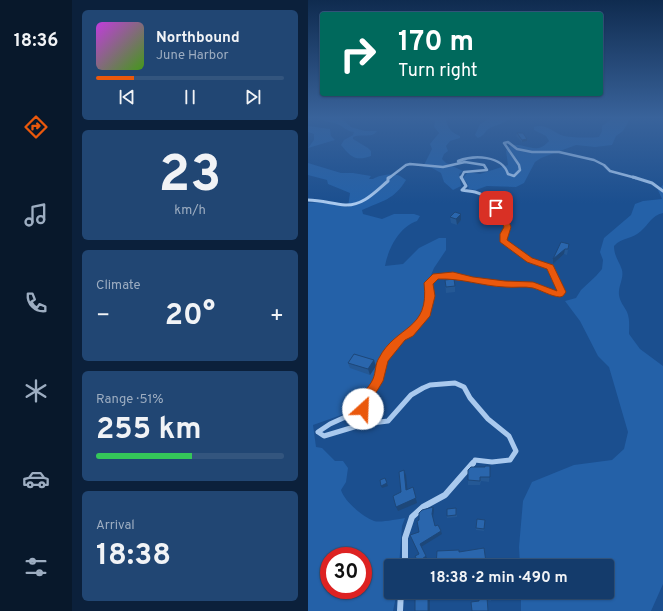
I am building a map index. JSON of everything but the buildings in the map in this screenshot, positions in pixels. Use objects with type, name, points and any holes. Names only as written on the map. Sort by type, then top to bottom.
[{"type":"street","points":[[459,163],[458,161],[466,158],[490,159],[504,166],[508,174],[514,176],[520,170],[519,165],[506,146]]},
{"type":"street","points":[[513,146],[517,149],[532,152],[559,152],[594,160],[604,165],[610,171],[651,182],[663,191]]},
{"type":"street","points":[[308,200],[318,199],[351,205],[368,198],[388,181],[388,178],[406,165],[418,164],[443,168],[459,163],[480,164],[487,170],[484,172],[472,170],[464,172],[462,177],[466,186],[462,190],[475,192],[491,203],[500,212],[507,227],[503,241],[530,260],[550,267],[562,292],[560,294],[554,293],[533,285],[505,284],[473,280],[453,275],[436,276],[429,283],[430,296],[426,316],[402,338],[383,360],[378,381],[367,397],[363,409],[330,424],[318,432],[324,436],[352,426],[378,421],[388,421],[411,395],[423,388],[430,385],[455,383],[464,387],[470,398],[488,419],[509,436],[516,451],[510,460],[492,462],[475,460],[472,466],[464,473],[446,495],[419,509],[412,518],[405,541],[406,559]]},
{"type":"street","points":[[400,611],[401,599]]},
{"type":"shaded area","points":[[341,146],[364,146],[371,151],[371,156],[357,158],[353,157]]},
{"type":"shaded area","points":[[431,146],[446,146],[448,151],[444,154],[442,159],[446,163],[463,171],[459,174],[461,186],[453,190],[444,182],[441,173],[432,168],[423,167],[432,149]]},
{"type":"shaded area","points":[[511,146],[522,146],[534,148],[544,146],[575,146],[541,158],[535,162],[524,183],[516,187],[487,186],[476,190],[469,189],[463,178],[468,172],[480,174],[508,165],[506,151]]},
{"type":"shaded area","points":[[581,146],[608,146],[595,147]]},
{"type":"shaded area","points":[[308,163],[341,173],[371,176],[369,179],[394,175],[400,176],[406,180],[392,196],[382,202],[362,210],[363,214],[382,219],[394,214],[414,214],[420,216],[417,221],[405,228],[395,239],[386,259],[385,266],[403,264],[419,248],[439,238],[446,238],[446,250],[434,268],[426,287],[428,301],[426,311],[420,320],[387,351],[380,361],[379,372],[361,405],[344,414],[313,425],[316,447],[322,448],[335,461],[343,461],[348,468],[346,482],[341,490],[350,504],[374,521],[405,518],[402,526],[400,559],[384,559],[384,599],[396,599],[393,611],[308,611],[308,203],[319,202],[348,207],[350,193],[328,184],[327,180],[308,175]]},
{"type":"shaded area","points":[[663,185],[663,213],[653,218],[638,234],[617,243],[614,246],[614,250],[622,270],[619,295],[628,315],[629,334],[640,349],[663,366],[663,584],[651,611],[521,611],[521,599],[614,599],[614,559],[520,559],[519,547],[523,501],[532,482],[574,465],[612,460],[624,449],[628,432],[609,367],[598,356],[580,321],[565,301],[576,298],[581,290],[602,269],[603,260],[600,252],[604,238],[631,215],[635,204],[643,201],[662,199],[658,190]]},
{"type":"route","points":[[363,409],[367,397],[378,381],[383,360],[402,338],[426,316],[430,296],[428,287],[431,279],[436,276],[453,275],[473,280],[505,284],[533,285],[554,293],[560,294],[562,292],[562,289],[556,282],[550,267],[530,260],[503,241],[507,227],[503,216],[496,208]]}]
